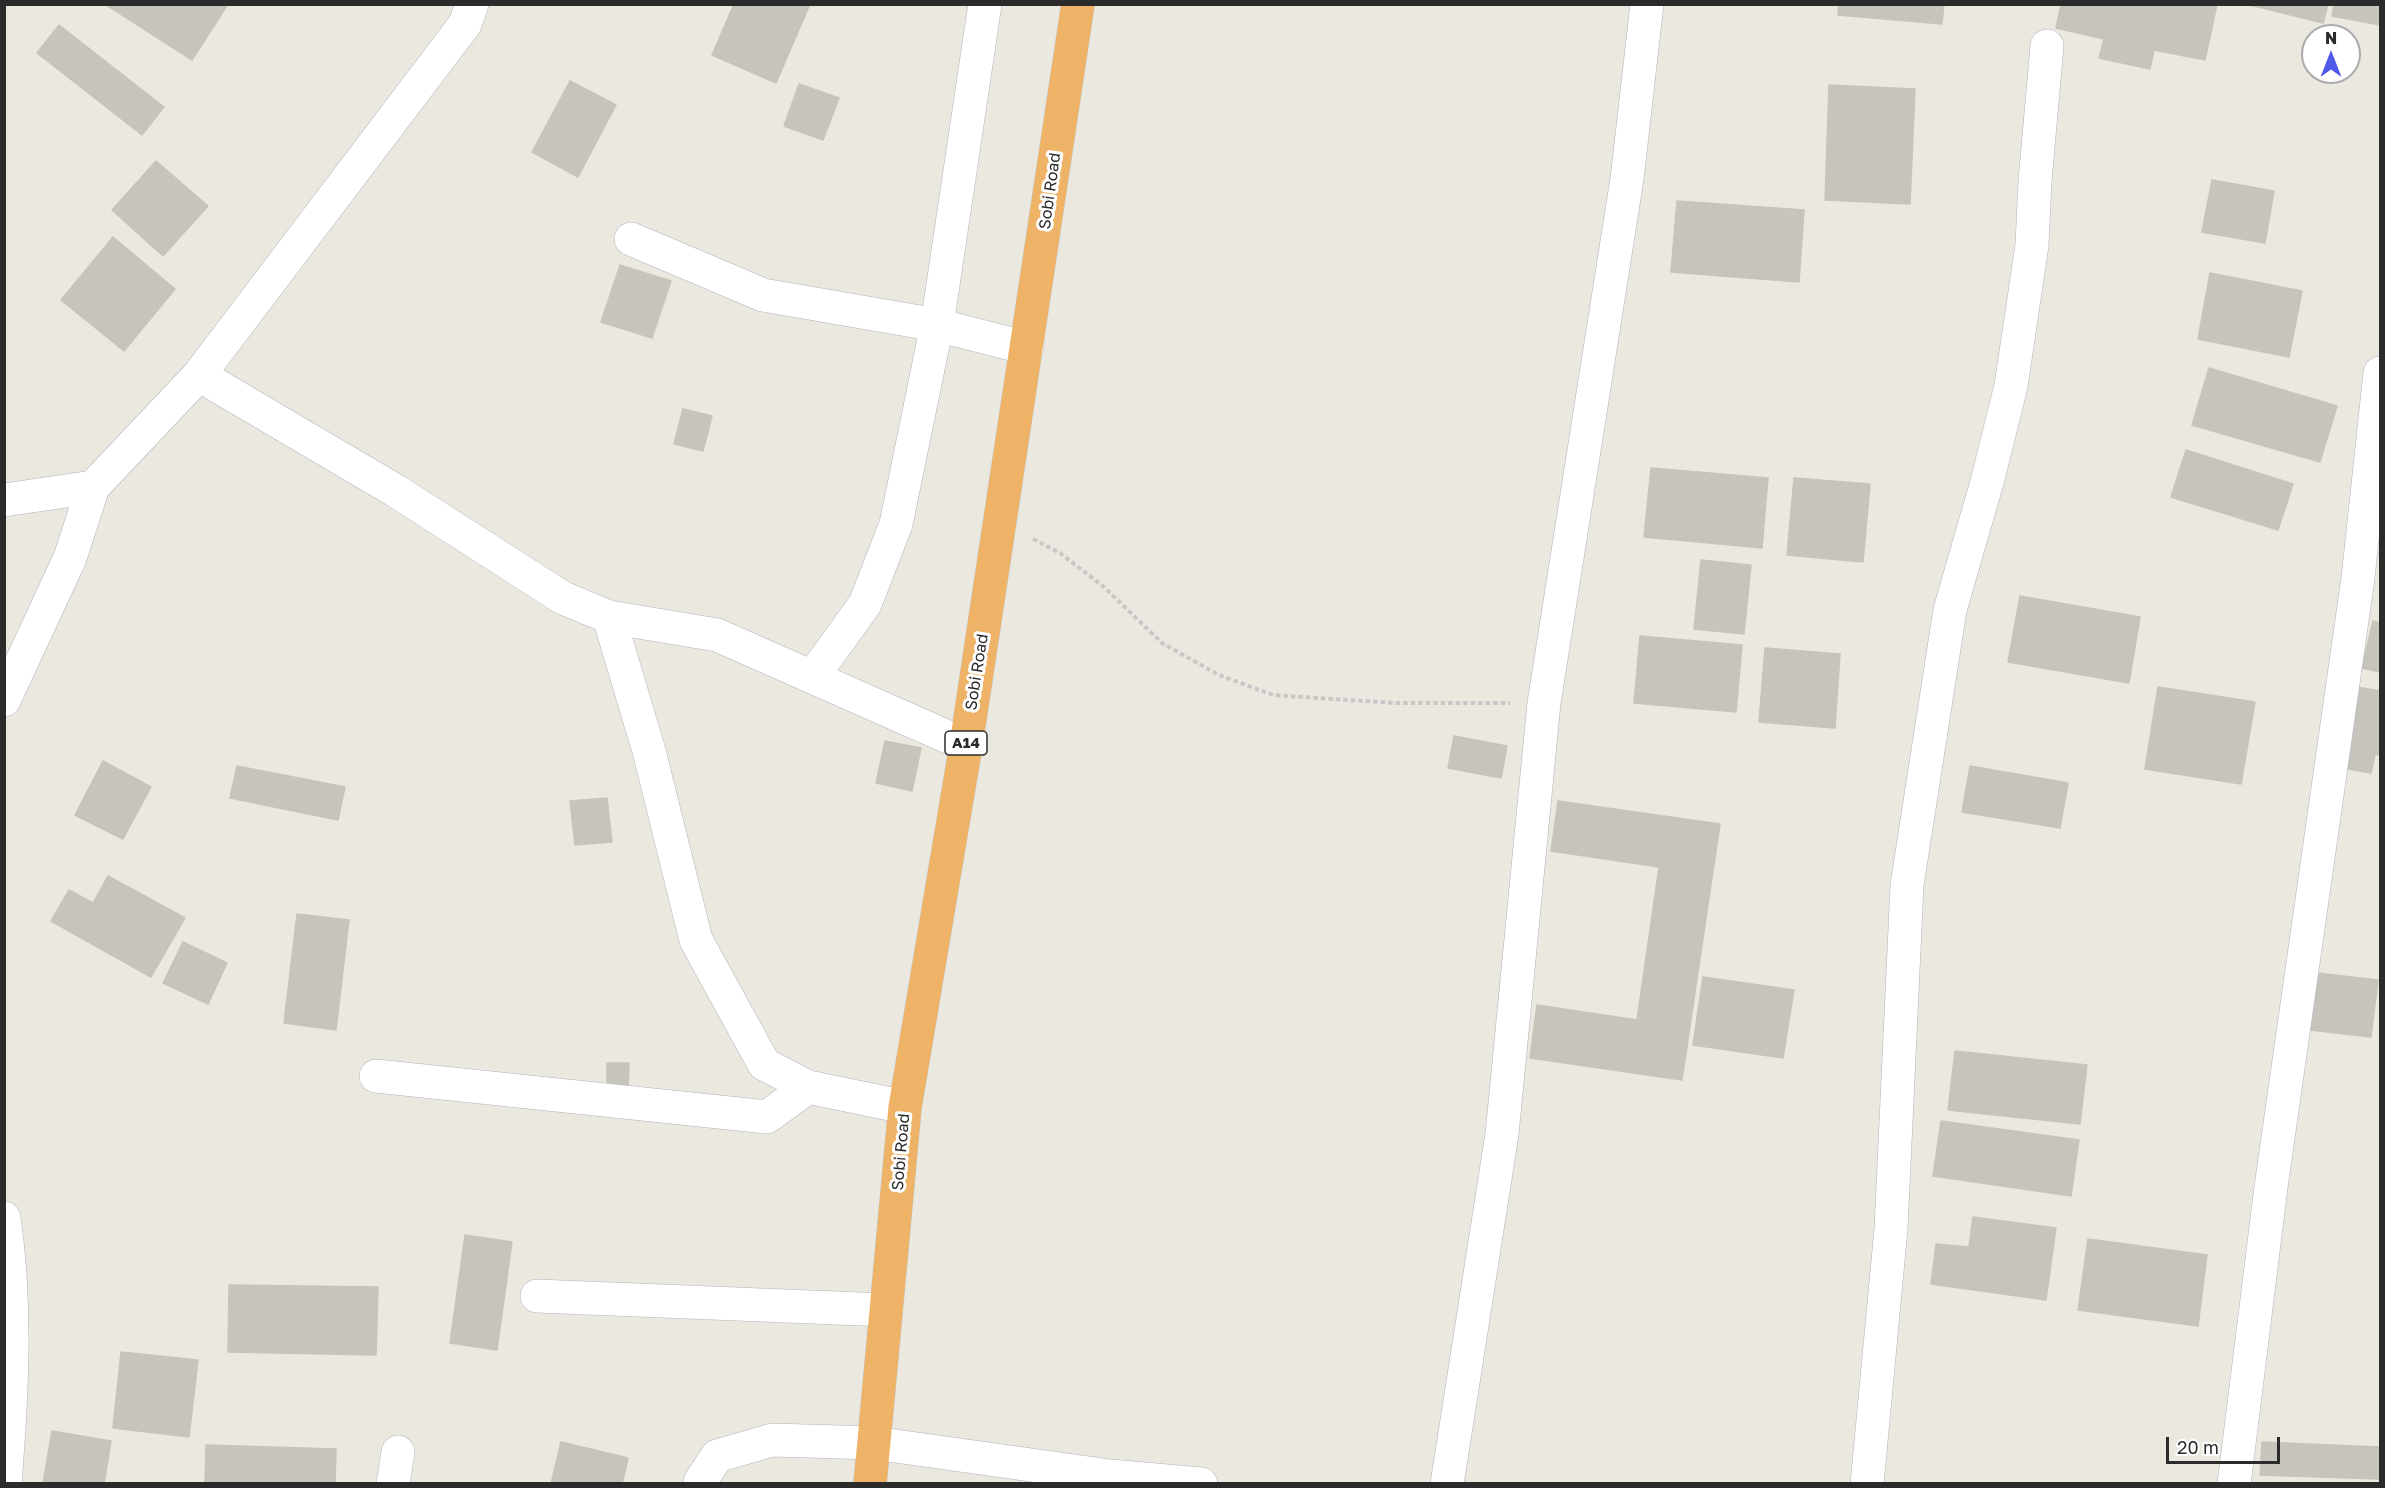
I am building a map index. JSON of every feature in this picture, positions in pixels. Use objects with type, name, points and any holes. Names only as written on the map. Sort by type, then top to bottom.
[{"type":"highway","name":"Sobi Road","points":[[870,1484],[905,1107],[966,745],[1078,4]]},
{"type":"street","points":[[4,700],[70,558],[93,487],[199,375],[465,24],[472,4]]},
{"type":"street","points":[[813,676],[865,604],[896,524],[937,325],[985,4]]},
{"type":"street","points":[[1448,1484],[1502,1134],[1544,703],[1628,179],[1647,4]]},
{"type":"street","points":[[1867,1484],[1891,1229],[1907,885],[1950,610],[2012,386],[2032,245],[2035,181],[2048,46]]},
{"type":"street","points":[[631,239],[764,295],[937,325],[1027,348]]},
{"type":"street","points":[[2234,1484],[2271,1186],[2358,578],[2380,373]]},
{"type":"street","points":[[199,375],[396,490],[563,598],[609,617],[717,635],[966,745]]},
{"type":"street","points":[[4,500],[93,487]]},
{"type":"street","points":[[609,617],[649,751],[696,940],[764,1064],[808,1087],[905,1107]]},
{"type":"street","points":[[376,1076],[767,1117],[808,1087]]},
{"type":"street","points":[[4,1218],[9,1247],[12,1390],[4,1484]]},
{"type":"street","points":[[537,1296],[886,1310]]},
{"type":"street","points":[[700,1482],[717,1456],[772,1440],[874,1443],[1110,1476],[1201,1484]]},
{"type":"path","points":[[1000,522],[1060,553],[1104,587],[1162,643],[1220,675],[1273,695],[1395,703],[1544,703]]},
{"type":"building","points":[[105,4],[228,4],[192,60]]},
{"type":"building","points":[[734,4],[810,4],[776,83],[712,55]]},
{"type":"building","points":[[1839,4],[1944,4],[1942,24],[1838,15]]},
{"type":"building","points":[[2061,4],[2217,4],[2205,60],[2154,50],[2150,69],[2099,58],[2104,39],[2056,28]]},
{"type":"building","points":[[2246,4],[2328,4],[2323,23]]},
{"type":"building","points":[[2334,4],[2380,4],[2380,25],[2332,16]]},
{"type":"building","points":[[59,25],[164,107],[142,135],[37,53]]},
{"type":"building","points":[[570,81],[616,105],[578,177],[532,152]]},
{"type":"building","points":[[799,84],[839,98],[823,140],[784,126]]},
{"type":"building","points":[[1829,85],[1915,89],[1910,204],[1825,200]]},
{"type":"building","points":[[156,161],[208,206],[163,256],[112,210]]},
{"type":"building","points":[[2212,180],[2274,191],[2265,243],[2202,232]]},
{"type":"building","points":[[1677,201],[1804,210],[1799,282],[1671,272]]},
{"type":"building","points":[[113,237],[175,289],[124,351],[61,300]]},
{"type":"building","points":[[620,265],[671,281],[652,338],[601,322]]},
{"type":"building","points":[[2210,273],[2302,291],[2289,357],[2198,339]]},
{"type":"building","points":[[2209,368],[2337,406],[2320,462],[2192,425]]},
{"type":"building","points":[[683,409],[712,416],[703,451],[674,444]]},
{"type":"building","points":[[2186,450],[2293,484],[2278,530],[2171,497]]},
{"type":"building","points":[[1651,468],[1768,478],[1762,548],[1644,537]]},
{"type":"building","points":[[1794,478],[1870,484],[1863,562],[1787,555]]},
{"type":"building","points":[[1701,560],[1751,565],[1744,634],[1694,629]]},
{"type":"building","points":[[2020,596],[2140,617],[2129,683],[2008,662]]},
{"type":"building","points":[[2373,621],[2380,623],[2380,672],[2362,668]]},
{"type":"building","points":[[1640,636],[1742,645],[1736,712],[1634,703]]},
{"type":"building","points":[[1765,648],[1840,654],[1835,728],[1759,722]]},
{"type":"building","points":[[2158,687],[2255,702],[2241,784],[2145,769]]},
{"type":"building","points":[[2357,687],[2380,691],[2380,755],[2375,754],[2371,773],[2343,768]]},
{"type":"building","points":[[1454,736],[1507,746],[1501,778],[1448,768]]},
{"type":"building","points":[[885,741],[921,748],[912,791],[876,783]]},
{"type":"building","points":[[103,761],[151,787],[123,839],[75,815]]},
{"type":"building","points":[[237,766],[345,787],[338,820],[230,798]]},
{"type":"building","points":[[1970,766],[2068,783],[2060,828],[1962,812]]},
{"type":"building","points":[[607,798],[612,842],[575,845],[570,801]]},
{"type":"building","points":[[1558,801],[1720,824],[1682,1080],[1530,1058],[1537,1005],[1637,1020],[1659,867],[1551,851]]},
{"type":"building","points":[[108,876],[185,918],[151,977],[51,921],[69,890],[93,903]]},
{"type":"building","points":[[297,914],[349,920],[336,1030],[284,1023]]},
{"type":"building","points":[[183,942],[227,963],[208,1004],[163,983]]},
{"type":"building","points":[[2308,972],[2378,980],[2371,1037],[2301,1029]]},
{"type":"building","points":[[1703,977],[1794,990],[1783,1058],[1693,1045]]},
{"type":"building","points":[[1955,1051],[2087,1065],[2080,1124],[1948,1110]]},
{"type":"building","points":[[607,1063],[629,1063],[628,1093],[607,1093]]},
{"type":"building","points":[[1941,1121],[2079,1140],[2071,1196],[1933,1176]]},
{"type":"building","points":[[1973,1217],[2056,1228],[2046,1300],[1931,1284],[1936,1244],[1969,1247]]},
{"type":"building","points":[[465,1235],[512,1242],[497,1350],[450,1343]]},
{"type":"building","points":[[2088,1239],[2207,1255],[2198,1326],[2078,1310]]},
{"type":"building","points":[[229,1285],[378,1287],[376,1355],[228,1352]]},
{"type":"building","points":[[121,1352],[198,1360],[189,1437],[113,1428]]},
{"type":"building","points":[[52,1431],[111,1441],[104,1484],[43,1484]]},
{"type":"building","points":[[561,1442],[628,1458],[622,1484],[551,1484]]},
{"type":"building","points":[[2262,1442],[2380,1447],[2380,1479],[2260,1475]]},
{"type":"building","points":[[206,1445],[336,1449],[335,1484],[205,1484]]}]
